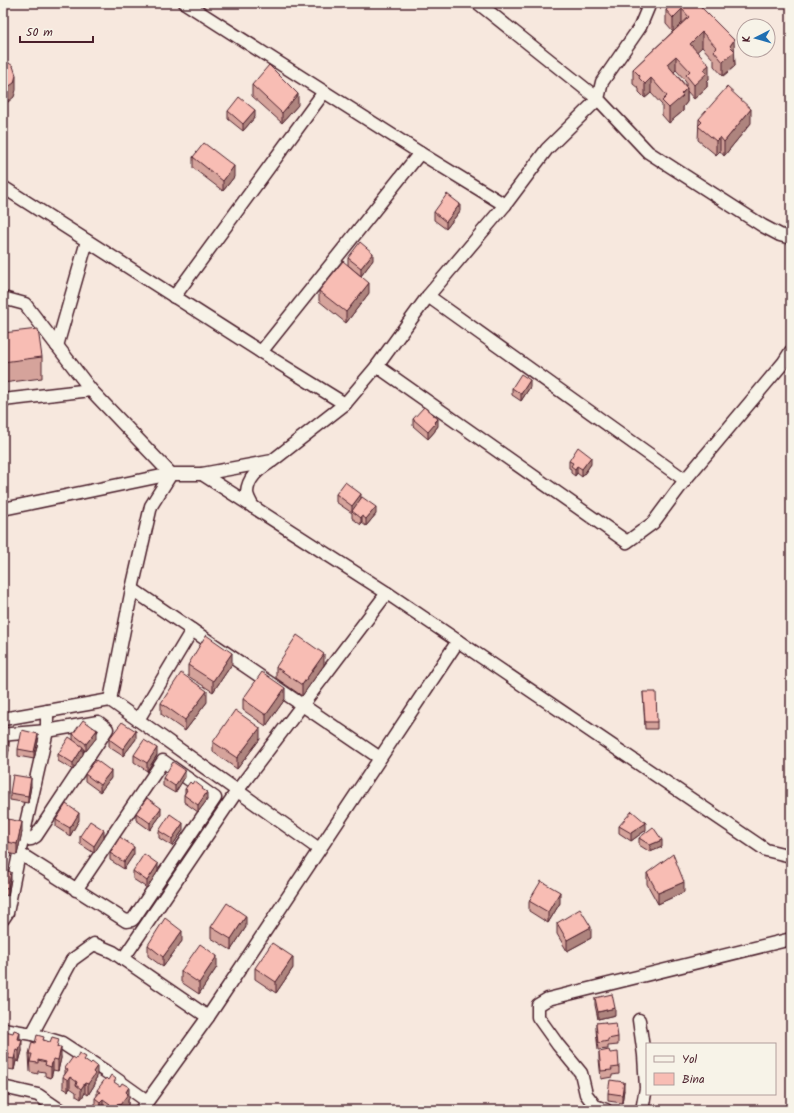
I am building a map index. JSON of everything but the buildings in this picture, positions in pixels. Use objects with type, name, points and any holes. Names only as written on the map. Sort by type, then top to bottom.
[{"type":"street","points":[[184,3],[420,153],[505,205]]},
{"type":"street","points":[[478,3],[598,99],[648,152],[763,226],[780,235],[791,238]]},
{"type":"street","points":[[253,507],[247,493],[251,478],[260,469],[345,404],[377,366],[428,296],[505,205],[547,149],[598,99],[602,82],[640,27],[650,3]]},
{"type":"street","points":[[174,297],[324,92]]},
{"type":"street","points":[[261,352],[420,153]]},
{"type":"street","points":[[3,187],[174,297],[345,404]]},
{"type":"street","points":[[57,346],[87,241]]},
{"type":"street","points":[[428,296],[685,480]]},
{"type":"street","points":[[3,298],[25,304],[92,390],[171,474]]},
{"type":"street","points":[[377,366],[627,542],[653,523],[685,480],[784,362],[791,351]]},
{"type":"street","points":[[3,400],[92,390]]},
{"type":"street","points":[[3,509],[171,474],[202,474],[272,461]]},
{"type":"street","points":[[110,700],[132,589],[151,506],[171,474]]},
{"type":"street","points":[[202,474],[387,593],[766,850],[791,856]]},
{"type":"street","points":[[132,589],[380,758]]},
{"type":"street","points":[[123,959],[238,791],[387,593]]},
{"type":"street","points":[[138,720],[192,630]]},
{"type":"street","points":[[3,1029],[32,1034],[62,1043],[105,1071],[144,1106],[208,1017],[458,641]]},
{"type":"street","points":[[3,719],[110,700],[319,849]]},
{"type":"street","points":[[3,919],[8,913],[22,840],[47,732],[47,711]]},
{"type":"street","points":[[3,736],[11,734],[47,732],[98,722],[108,729],[36,836],[31,839],[22,840]]},
{"type":"street","points":[[19,854],[27,858],[76,890],[126,921],[132,920],[215,798],[163,761],[76,890]]},
{"type":"street","points":[[606,1110],[595,1106],[586,1094],[581,1073],[558,1046],[538,1017],[538,1005],[548,999],[791,939]]},
{"type":"street","points":[[32,1034],[72,960],[94,944],[123,959],[208,1017]]},
{"type":"street","points":[[639,1020],[644,1055],[646,1088],[642,1110]]},
{"type":"street","points":[[3,1088],[38,1095],[60,1110]]}]
